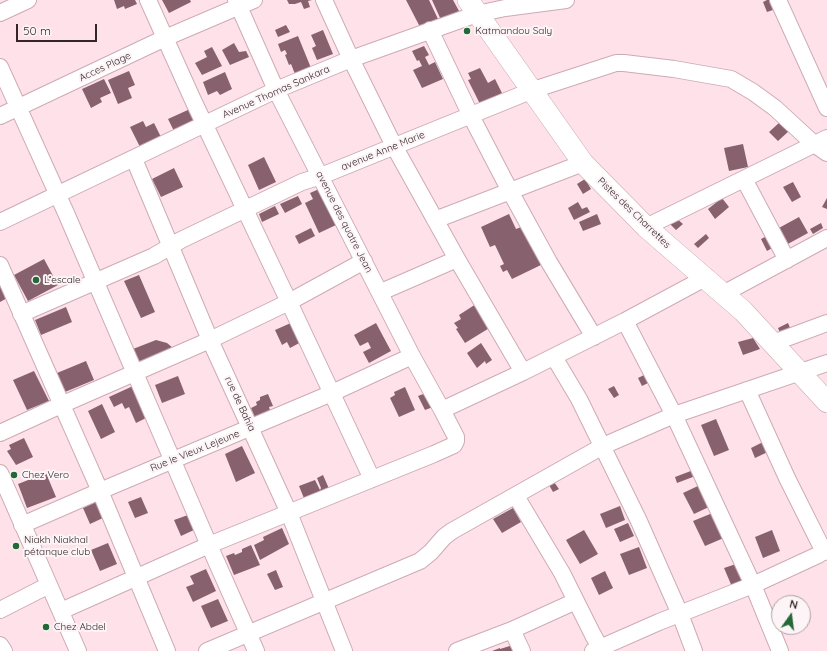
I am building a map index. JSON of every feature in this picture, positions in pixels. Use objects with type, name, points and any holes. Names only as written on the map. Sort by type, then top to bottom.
[{"type":"main road","name":"Pistes des Charrettes","points":[[472,7],[533,90],[583,163],[646,227],[743,311],[827,402]]},
{"type":"street","points":[[0,13],[28,0]]},
{"type":"street","points":[[61,611],[209,545],[372,479],[290,302],[244,210],[148,0]]},
{"type":"street","name":"Acces Plage","points":[[0,116],[238,3],[254,0]]},
{"type":"street","points":[[324,0],[351,60],[394,146],[457,259],[523,372]]},
{"type":"street","name":"Avenue Thomas Sankara","points":[[0,222],[206,125],[276,90],[430,30],[472,7],[505,8],[566,0]]},
{"type":"street","points":[[778,0],[827,108]]},
{"type":"street","name":"avenue des quatre Jean","points":[[238,3],[276,90],[381,292],[412,356],[456,437],[456,442],[454,445],[372,479]]},
{"type":"street","points":[[430,30],[471,116],[510,191],[549,262],[594,337]]},
{"type":"street","name":"avenue Anne Marie","points":[[170,246],[302,182],[321,176],[533,90],[620,63],[674,69],[721,76],[731,79],[753,92],[823,145]]},
{"type":"street","points":[[0,67],[58,194],[256,651]]},
{"type":"street","points":[[646,227],[744,178],[823,145]]},
{"type":"street","name":"rue de Bahia","points":[[134,159],[210,340],[289,513],[344,651]]},
{"type":"street","points":[[435,220],[583,163]]},
{"type":"street","points":[[744,178],[787,260]]},
{"type":"street","points":[[723,294],[827,238]]},
{"type":"street","points":[[21,314],[154,256],[170,246]]},
{"type":"street","points":[[381,292],[457,259]]},
{"type":"street","points":[[0,433],[210,340],[290,302],[364,261]]},
{"type":"street","points":[[0,265],[100,491],[167,651]]},
{"type":"street","points":[[442,410],[594,337],[705,278]]},
{"type":"street","points":[[625,321],[674,415],[753,585],[780,651]]},
{"type":"street","points":[[773,343],[827,323]]},
{"type":"street","name":"Rue le Vieux Lejeune","points":[[22,525],[332,393],[412,356]]},
{"type":"street","points":[[554,357],[579,399],[638,519],[680,614],[694,651]]},
{"type":"street","points":[[207,651],[420,561],[452,531],[603,446],[674,415],[827,362]]},
{"type":"street","points":[[516,496],[558,566],[599,650],[659,622],[753,585],[826,550],[787,478],[747,390]]},
{"type":"street","points":[[1,477],[78,651]]},
{"type":"street","points":[[0,610],[49,586]]},
{"type":"street","points":[[458,651],[512,630],[576,601]]},
{"type":"street","points":[[512,630],[522,651]]},
{"type":"street","points":[[0,645],[4,651]]},
{"type":"building","points":[[114,0],[135,0],[137,4],[125,9],[124,6],[117,9]]},
{"type":"building","points":[[162,0],[190,0],[191,2],[169,13]]},
{"type":"building","points":[[287,0],[312,0],[308,1],[310,7],[304,9],[301,2],[289,4]]},
{"type":"building","points":[[406,0],[429,0],[438,19],[420,27]]},
{"type":"building","points":[[432,0],[453,0],[459,11],[441,20]]},
{"type":"building","points":[[769,0],[773,10],[767,12],[763,2]]},
{"type":"building","points":[[286,25],[290,32],[278,37],[275,30]]},
{"type":"building","points":[[323,30],[333,54],[317,60],[312,48],[316,46],[311,35]]},
{"type":"building","points":[[298,36],[311,68],[295,74],[291,64],[289,65],[285,55],[287,54],[285,50],[281,52],[278,44]]},
{"type":"building","points":[[234,43],[239,52],[246,51],[249,57],[230,65],[222,50]]},
{"type":"building","points":[[424,46],[429,55],[425,57],[429,65],[435,62],[443,79],[422,88],[413,70],[422,66],[419,60],[417,61],[412,51]]},
{"type":"building","points":[[212,47],[222,66],[202,75],[195,63],[207,57],[204,51]]},
{"type":"building","points":[[480,68],[488,83],[495,79],[502,93],[480,104],[468,80],[471,79],[468,73]]},
{"type":"building","points":[[129,71],[135,85],[128,88],[132,98],[118,104],[108,80]]},
{"type":"building","points":[[225,72],[232,89],[220,95],[217,91],[208,95],[203,82]]},
{"type":"building","points":[[104,79],[111,93],[100,98],[102,102],[91,108],[82,89]]},
{"type":"building","points":[[190,109],[196,121],[174,131],[168,119]]},
{"type":"building","points":[[143,121],[146,127],[154,123],[161,137],[140,147],[130,127]]},
{"type":"building","points":[[780,122],[789,131],[778,141],[769,132]]},
{"type":"building","points":[[743,144],[748,167],[729,171],[724,148]]},
{"type":"building","points":[[264,157],[276,182],[259,190],[248,165]]},
{"type":"building","points":[[174,168],[183,187],[161,197],[152,179]]},
{"type":"building","points":[[585,179],[591,189],[583,194],[577,184]]},
{"type":"building","points":[[793,182],[801,197],[792,202],[783,187]]},
{"type":"building","points":[[319,189],[336,225],[319,233],[305,203],[313,199],[310,193]]},
{"type":"building","points":[[298,196],[302,204],[285,213],[280,204]]},
{"type":"building","points":[[722,198],[729,207],[715,219],[708,209]]},
{"type":"building","points":[[827,198],[827,209],[822,207]]},
{"type":"building","points":[[578,202],[582,209],[587,207],[590,212],[574,220],[568,208]]},
{"type":"building","points":[[275,206],[279,214],[262,222],[259,214]]},
{"type":"building","points":[[509,214],[516,229],[524,226],[543,264],[512,279],[507,270],[503,272],[500,266],[504,264],[495,245],[490,247],[481,227]]},
{"type":"building","points":[[597,214],[601,224],[583,231],[579,222]]},
{"type":"building","points":[[799,217],[808,233],[786,245],[777,229]]},
{"type":"building","points":[[676,218],[683,224],[676,230],[670,224]]},
{"type":"building","points":[[821,223],[823,228],[813,234],[810,229]]},
{"type":"building","points":[[311,228],[315,236],[299,244],[295,236]]},
{"type":"building","points":[[706,234],[709,238],[698,248],[694,244]]},
{"type":"building","points":[[769,235],[774,247],[767,251],[761,239]]},
{"type":"building","name":"L’escale","points":[[44,259],[58,285],[28,301],[14,275]]},
{"type":"building","points":[[139,275],[155,312],[141,318],[124,281]]},
{"type":"building","points":[[0,279],[9,297],[0,302]]},
{"type":"building","points":[[476,304],[491,327],[465,343],[454,323],[461,319],[459,315]]},
{"type":"building","points":[[66,307],[72,322],[41,335],[35,320]]},
{"type":"building","points":[[293,322],[303,341],[290,348],[287,342],[282,345],[275,330]]},
{"type":"building","points":[[376,323],[391,351],[369,363],[363,352],[371,348],[368,342],[360,346],[354,335]]},
{"type":"building","points":[[788,323],[791,330],[781,335],[778,328]]},
{"type":"building","points":[[753,338],[760,349],[743,355],[738,342]]},
{"type":"building","points":[[156,340],[167,343],[173,348],[140,362],[133,349]]},
{"type":"building","points":[[481,343],[492,360],[486,364],[485,361],[477,368],[467,353]]},
{"type":"building","points":[[86,361],[94,380],[65,392],[57,373]]},
{"type":"building","points":[[34,371],[49,401],[27,410],[13,380]]},
{"type":"building","points":[[648,373],[652,381],[642,386],[638,378]]},
{"type":"building","points":[[178,376],[185,394],[162,403],[155,385]]},
{"type":"building","points":[[133,386],[148,417],[136,423],[129,407],[125,409],[122,403],[114,407],[109,397]]},
{"type":"building","points":[[614,386],[619,395],[614,398],[608,389]]},
{"type":"building","points":[[405,387],[415,410],[399,417],[390,398],[395,395],[394,392]]},
{"type":"building","points":[[426,393],[433,407],[425,410],[418,396]]},
{"type":"building","points":[[268,394],[273,406],[269,407],[271,414],[256,420],[251,408],[257,405],[256,402],[260,400],[260,397]]},
{"type":"building","points":[[102,404],[115,432],[101,439],[88,411]]},
{"type":"building","points":[[716,419],[729,450],[714,456],[701,425]]},
{"type":"building","points":[[24,438],[33,457],[16,465],[7,451],[11,449],[9,445]]},
{"type":"building","points":[[767,440],[772,450],[755,458],[751,448]]},
{"type":"building","points":[[242,446],[255,473],[236,482],[225,454]]},
{"type":"building","points":[[696,469],[698,475],[677,483],[675,477]]},
{"type":"building","points":[[46,473],[56,497],[27,508],[18,484]]},
{"type":"building","points":[[323,475],[330,491],[306,503],[299,486],[315,480],[320,490],[321,488],[317,478]]},
{"type":"building","points":[[554,482],[559,489],[553,492],[549,485]]},
{"type":"building","points":[[700,485],[711,506],[694,514],[683,493]]},
{"type":"building","points":[[141,497],[148,513],[135,518],[128,502]]},
{"type":"building","points":[[97,501],[105,517],[90,524],[83,508]]},
{"type":"building","points":[[620,506],[625,520],[606,528],[600,514]]},
{"type":"building","points":[[513,508],[521,522],[502,533],[493,519]]},
{"type":"building","points":[[715,512],[726,537],[705,546],[693,521]]},
{"type":"building","points":[[188,515],[196,529],[181,536],[174,520]]},
{"type":"building","points":[[628,523],[634,536],[620,542],[614,529]]},
{"type":"building","points":[[282,528],[289,544],[260,560],[254,545],[264,540],[263,537]]},
{"type":"building","points":[[584,530],[598,554],[580,564],[566,540]]},
{"type":"building","points":[[772,530],[780,551],[763,558],[755,537]]},
{"type":"building","points":[[108,543],[117,564],[100,571],[91,550]]},
{"type":"building","points":[[251,545],[260,565],[234,575],[226,556],[234,553],[235,555],[242,552],[242,549]]},
{"type":"building","points":[[639,547],[647,568],[629,575],[620,554]]},
{"type":"building","points":[[739,563],[747,584],[733,589],[724,568]]},
{"type":"building","points":[[206,569],[216,591],[193,602],[186,587],[194,584],[190,576]]},
{"type":"building","points":[[276,570],[283,587],[275,590],[267,574]]},
{"type":"building","points":[[605,571],[613,588],[599,595],[591,578]]},
{"type":"building","points":[[218,599],[228,621],[211,628],[201,606]]},
{"type":"building","points":[[513,645],[515,651],[492,651],[500,648]]},
{"type":"place","name":"Katmandou Saly","points":[[467,31]]},
{"type":"place","name":"L’escale","points":[[36,280]]},
{"type":"place","name":"Chez Vero","points":[[14,475]]},
{"type":"place","name":"Niakh Niakhal pétanque club","points":[[16,546]]},
{"type":"place","name":"Chez Abdel","points":[[46,627]]}]
